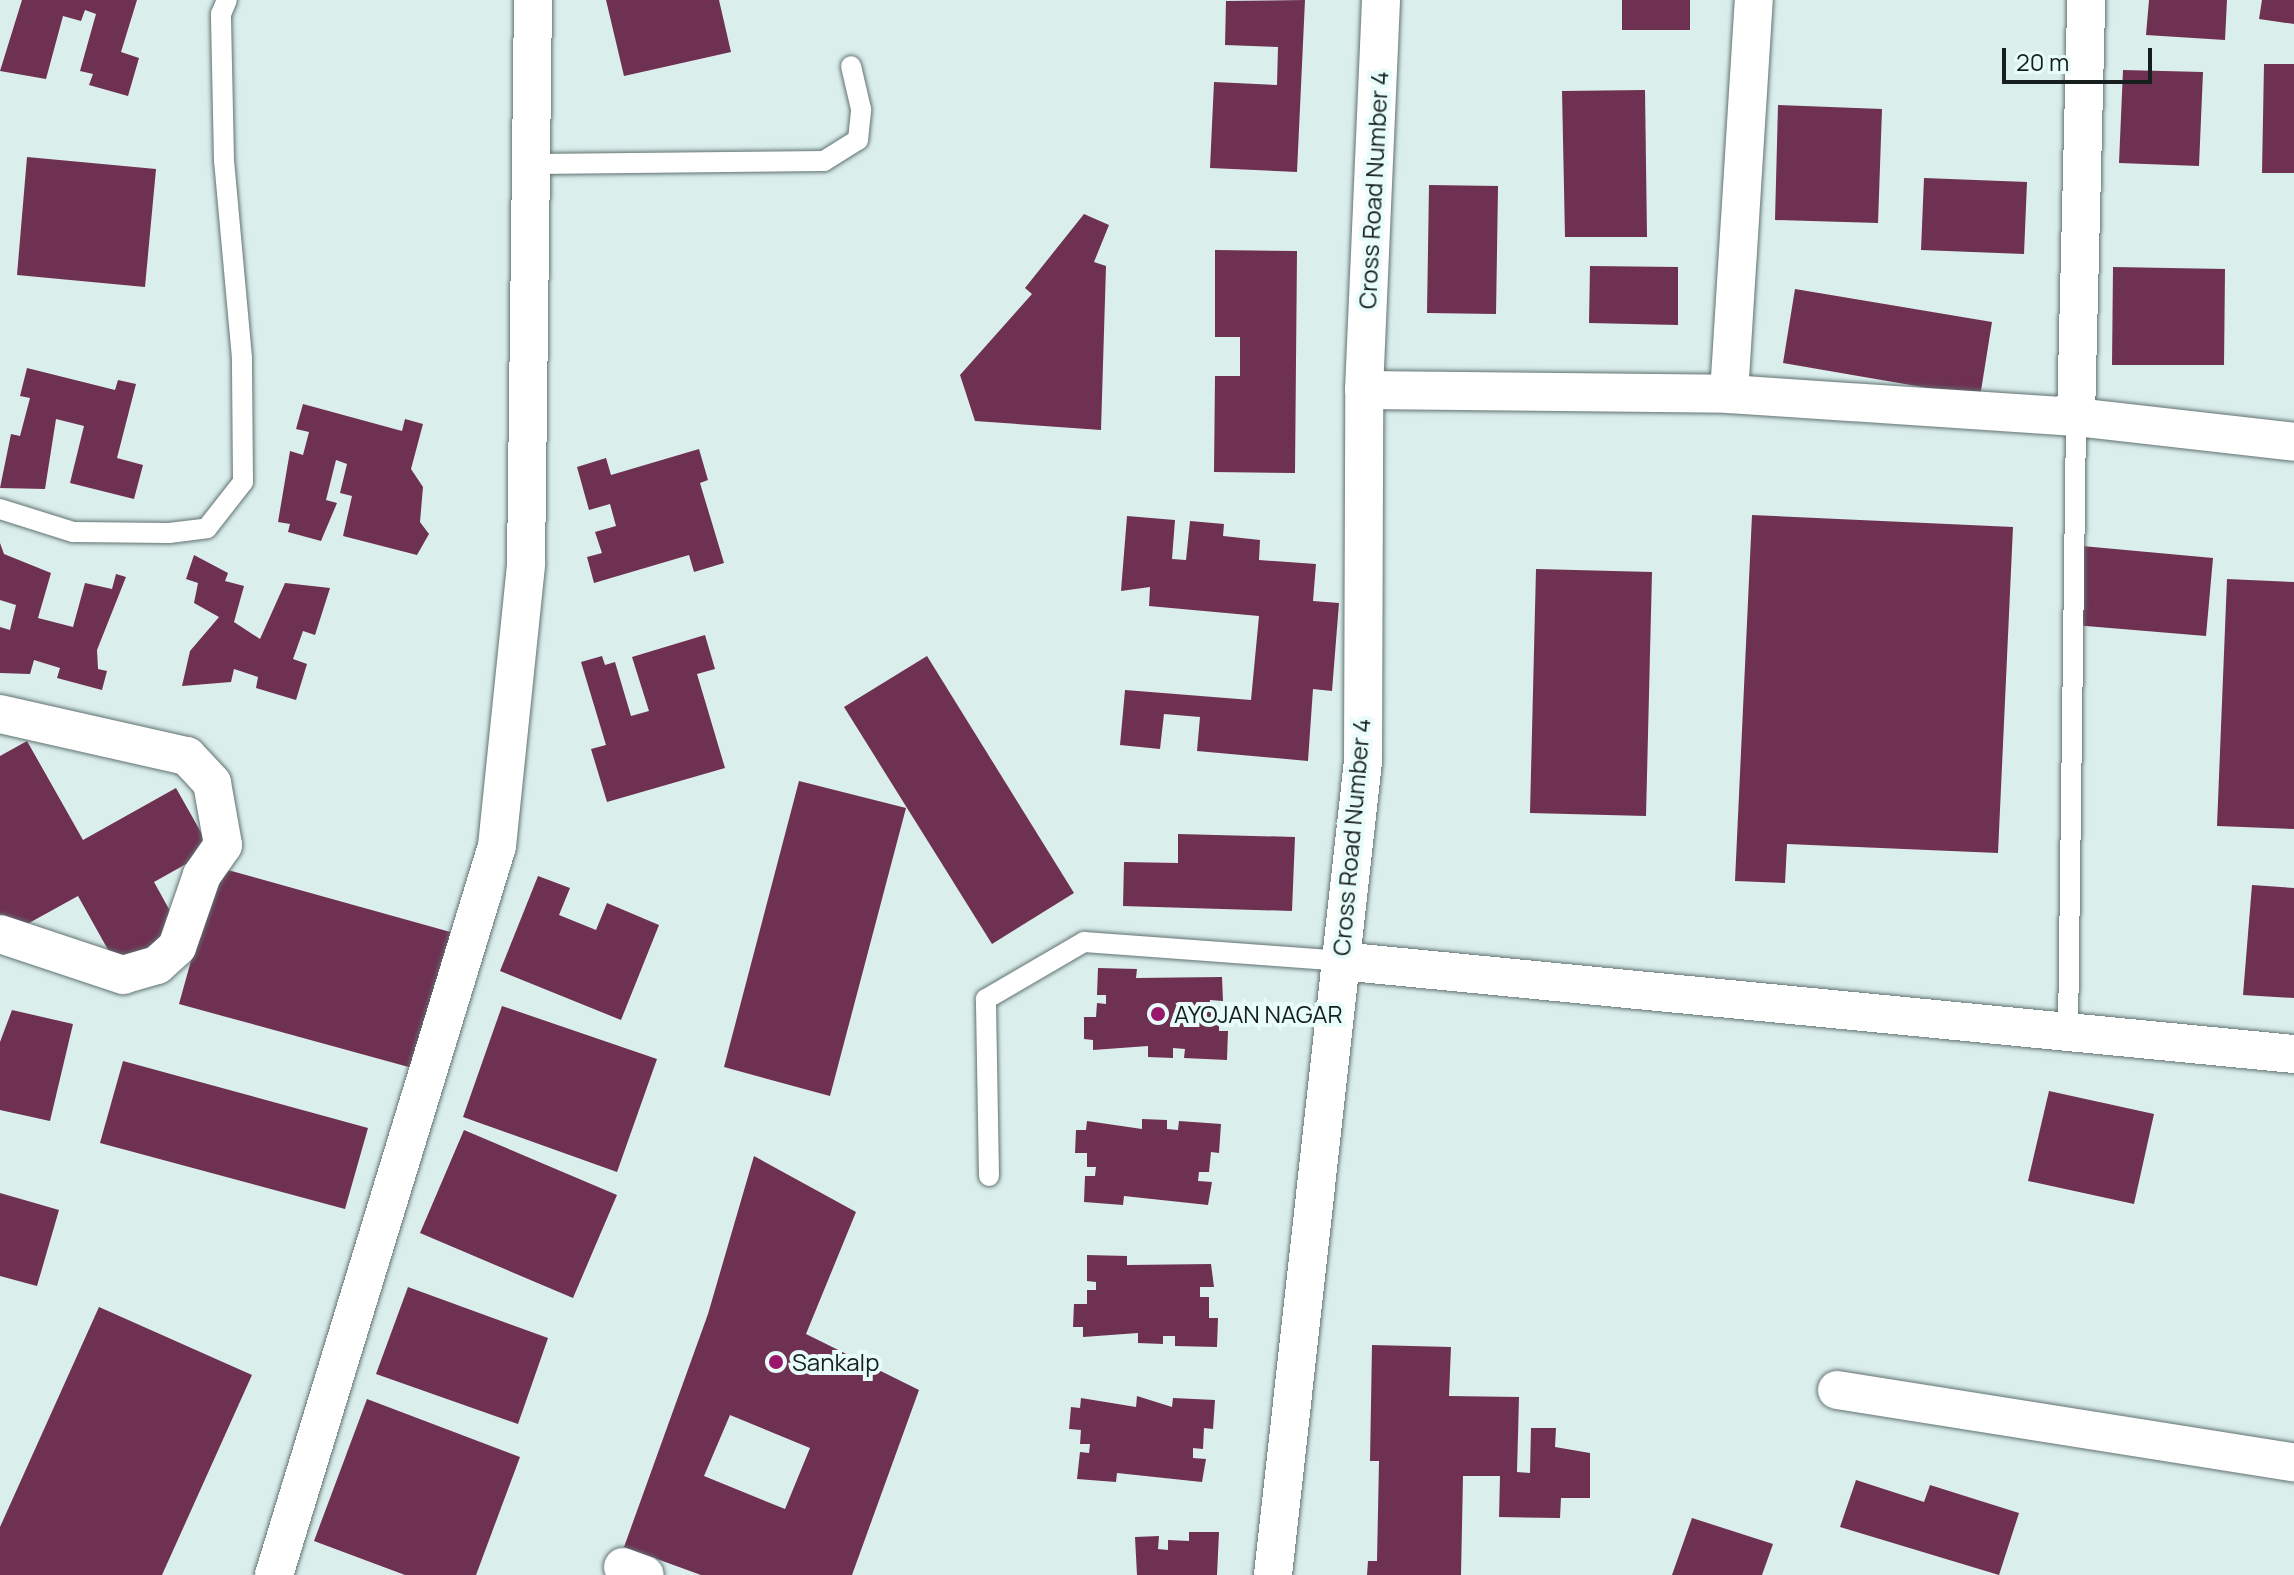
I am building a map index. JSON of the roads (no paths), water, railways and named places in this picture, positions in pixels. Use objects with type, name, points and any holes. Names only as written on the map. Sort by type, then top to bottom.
[{"type":"street","points":[[274,1575],[497,846],[526,564],[536,164],[533,0]]},
{"type":"street","name":"Cross Road Number 4","points":[[1273,1575],[1363,761],[1364,390],[1381,0]]},
{"type":"street","points":[[1729,394],[1754,0]]},
{"type":"street","points":[[2076,417],[2086,0]]},
{"type":"street","points":[[1364,390],[1729,394],[2076,417],[2294,442]]},
{"type":"street","points":[[0,714],[187,756],[212,783],[223,845],[202,875],[177,947],[157,965],[123,975],[0,934]]},
{"type":"street","points":[[1340,961],[2294,1054]]},
{"type":"street","points":[[1837,1390],[2294,1462]]},
{"type":"lane","points":[[0,509],[73,532],[169,533],[207,528],[243,482],[242,358],[224,161],[221,14],[227,0]]},
{"type":"lane","points":[[536,164],[824,161],[858,140],[861,109],[851,66]]},
{"type":"lane","points":[[2068,1032],[2076,417]]},
{"type":"lane","points":[[989,1176],[986,999],[1084,942],[1340,961]]},
{"type":"place","name":"AYOJAN NAGAR","points":[[1158,1014]]},
{"type":"place","name":"Sankalp","points":[[776,1362]]}]
